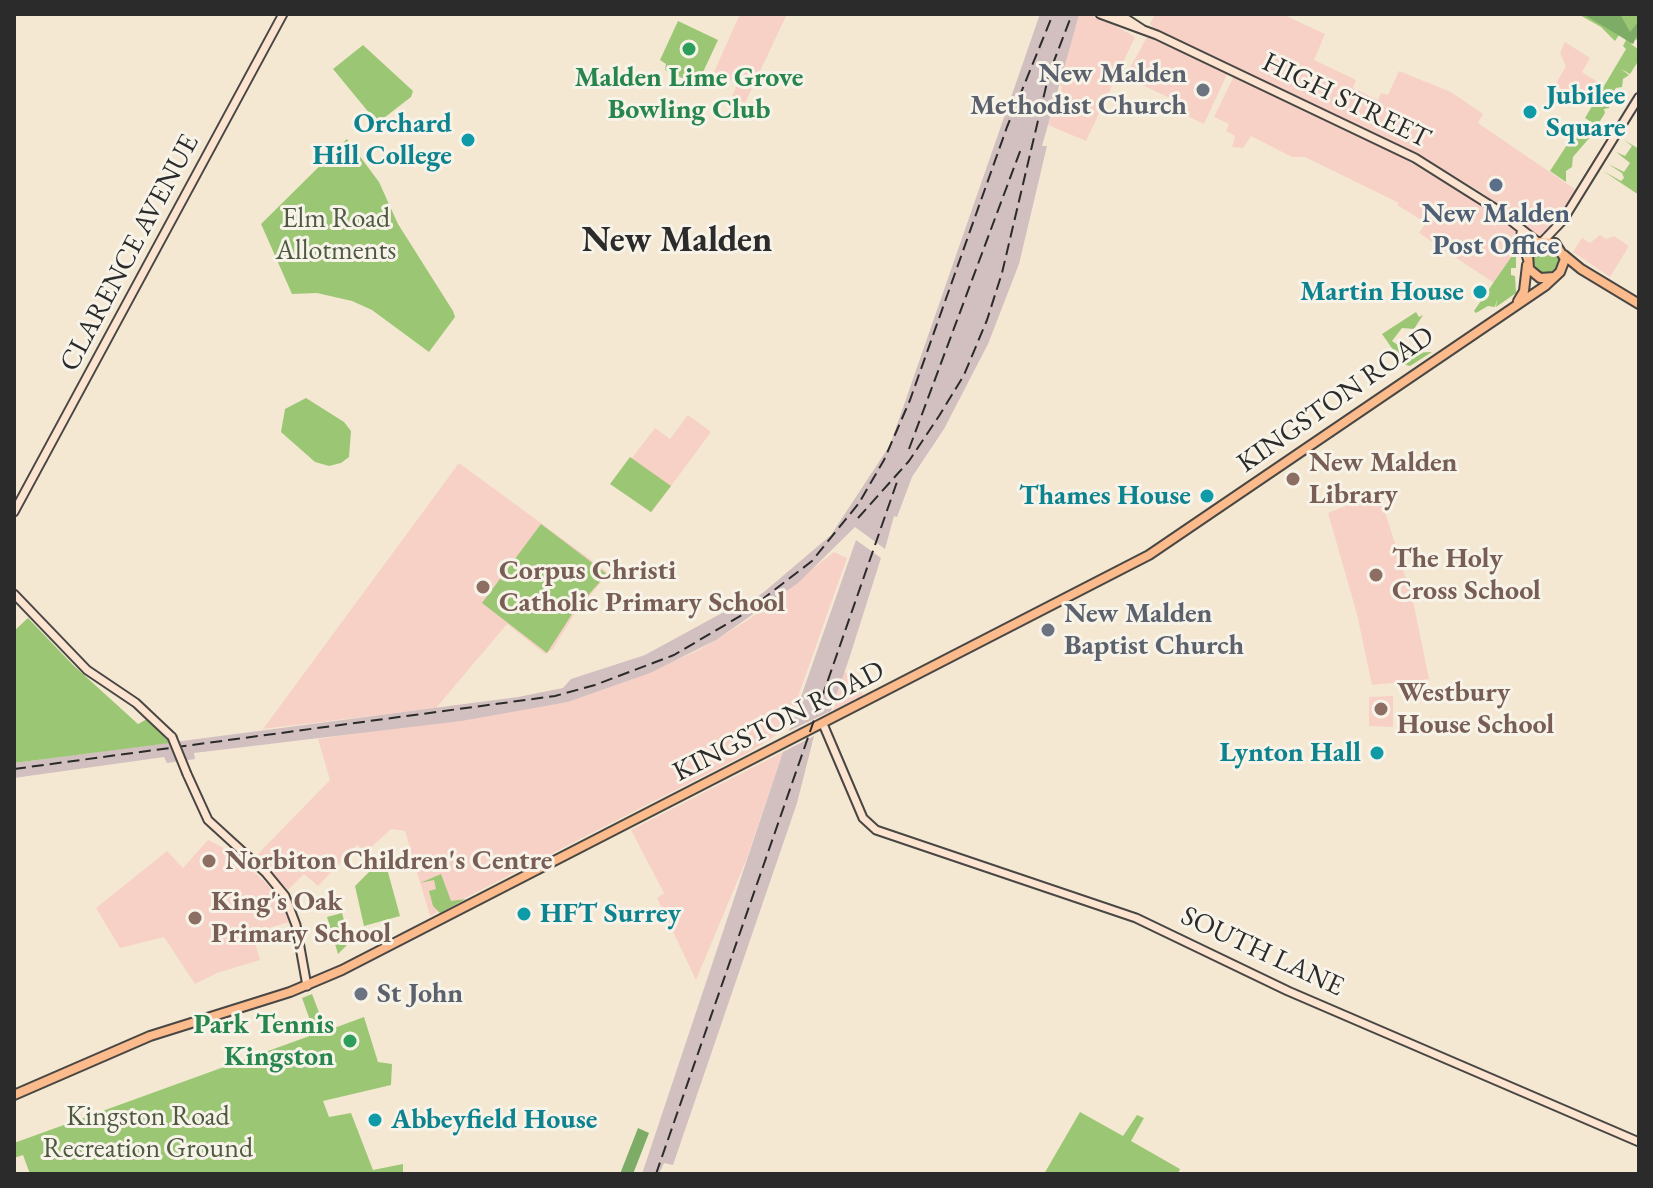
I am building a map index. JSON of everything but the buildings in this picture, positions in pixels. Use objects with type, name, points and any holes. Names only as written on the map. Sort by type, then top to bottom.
[{"type":"main road","points":[[1518,302],[1524,291],[1527,261],[1540,242],[1562,251],[1581,269],[1639,304]]},
{"type":"main road","points":[[1557,275],[1562,251]]},
{"type":"main road","points":[[1527,261],[1540,278],[1581,269]]},
{"type":"main road","name":"KINGSTON ROAD","points":[[14,1095],[150,1036],[307,986],[382,951],[1167,545],[1557,275]]},
{"type":"street","name":"CLARENCE AVENUE","points":[[14,512],[283,14]]},
{"type":"street","name":"HIGH STREET","points":[[1100,14],[1132,28],[1142,29]]},
{"type":"street","name":"HIGH STREET","points":[[1119,14],[1142,29],[1415,158],[1496,209],[1520,230],[1540,242]]},
{"type":"street","points":[[1540,242],[1563,220],[1639,97]]},
{"type":"street","points":[[1562,251],[1563,220]]},
{"type":"street","points":[[1520,230],[1527,261]]},
{"type":"street","points":[[14,594],[82,663],[136,703],[172,737],[208,820],[266,873],[285,896],[296,925],[307,986]]},
{"type":"street","name":"SOUTH LANE","points":[[823,724],[863,818],[876,830],[1136,918],[1287,991],[1639,1142]]},
{"type":"shaded area","points":[[740,14],[787,14],[745,103],[732,96],[738,83],[714,72]]},
{"type":"shaded area","points":[[1040,14],[1079,15],[1042,146],[1047,146],[1019,264],[988,344],[944,429],[912,477],[897,517],[894,516],[885,549],[855,527],[798,583],[716,640],[650,673],[568,702],[461,721],[194,753],[195,759],[167,763],[164,757],[14,778],[14,763],[518,697],[563,688],[571,679],[645,655],[733,607],[737,611],[764,592],[831,535],[890,445]]},
{"type":"shaded area","points":[[1076,14],[1095,14],[1135,37],[1086,141],[1048,125],[1062,87],[1058,82],[1079,16]]},
{"type":"shaded area","points":[[1155,14],[1282,14],[1325,34],[1314,60],[1356,80],[1353,88],[1378,100],[1381,93],[1388,95],[1399,71],[1451,92],[1483,114],[1478,123],[1576,190],[1549,233],[1543,237],[1535,236],[1484,194],[1423,157],[1153,28],[1150,24]]},
{"type":"shaded area","points":[[1147,37],[1228,72],[1204,124],[1167,106],[1170,98],[1125,77]]},
{"type":"shaded area","points":[[1565,42],[1590,58],[1582,72],[1604,86],[1590,107],[1555,85],[1566,66],[1560,53]]},
{"type":"shaded area","points":[[1238,77],[1389,150],[1466,194],[1510,225],[1519,235],[1521,247],[1517,248],[1494,283],[1419,233],[1426,223],[1397,205],[1399,203],[1305,157],[1292,157],[1251,136],[1243,148],[1232,147],[1235,136],[1226,131],[1229,124],[1214,117],[1233,78]]},
{"type":"shaded area","points":[[1600,235],[1606,239],[1614,236],[1629,246],[1610,277],[1573,252],[1582,238],[1590,243]]},
{"type":"shaded area","points":[[688,415],[711,432],[651,513],[612,484],[655,428],[670,439]]},
{"type":"shaded area","name":"Corpus Christi Catholic Primary School","points":[[459,463],[609,573],[575,613],[553,649],[545,654],[507,624],[436,708],[263,729]]},
{"type":"shaded area","name":"The Holy Cross School","points":[[1379,493],[1413,601],[1429,679],[1372,685],[1357,614],[1328,513]]},
{"type":"shaded area","points":[[856,540],[881,558],[831,711],[789,731]]},
{"type":"shaded area","points":[[834,552],[847,558],[787,728],[748,753],[430,916],[405,831],[391,829],[366,852],[357,845],[318,886],[304,874],[288,890],[256,856],[330,780],[318,739],[568,702],[633,679],[699,650],[748,620]]},
{"type":"shaded area","points":[[844,672],[853,675],[864,697],[832,714]]},
{"type":"shaded area","name":"Westbury House School","points":[[1393,696],[1393,727],[1369,726],[1369,697]]},
{"type":"shaded area","points":[[814,736],[797,803],[673,1165],[664,1163],[659,1174],[642,1174],[783,752]]},
{"type":"shaded area","points":[[783,752],[747,858],[696,980],[657,898],[664,893],[631,830]]},
{"type":"shaded area","name":"King's Oak Primary School","points":[[208,840],[235,854],[267,884],[280,901],[289,922],[252,933],[260,960],[217,973],[195,984],[164,937],[120,948],[96,908],[167,851],[183,868]]},
{"type":"green space","points":[[1578,14],[1639,14],[1639,41],[1635,39],[1631,44],[1639,50],[1637,63],[1630,74],[1621,69],[1629,75],[1623,79],[1622,87],[1613,92],[1617,95],[1611,98],[1609,108],[1604,109],[1605,113],[1597,126],[1585,118],[1626,49],[1623,46],[1626,40],[1619,35],[1615,41],[1601,27]]},
{"type":"green space","points":[[1583,14],[1620,14],[1630,32],[1639,21],[1639,32],[1633,44]]},
{"type":"green space","name":"Malden Lime Grove Bowling Club","points":[[678,21],[718,40],[697,85],[665,70],[666,64],[660,60]]},
{"type":"green space","points":[[363,45],[413,91],[411,97],[380,121],[375,120],[333,69]]},
{"type":"green space","points":[[1578,128],[1591,136],[1573,157],[1572,167],[1566,171],[1566,182],[1550,171]]},
{"type":"green space","name":"Elm Road Allotments","points":[[347,139],[379,182],[398,224],[453,311],[455,317],[429,352],[372,310],[352,301],[317,293],[292,294],[261,224]]},
{"type":"green space","points":[[1624,140],[1639,149],[1639,195],[1603,171],[1621,181],[1624,178],[1622,173],[1608,164],[1624,172],[1630,163],[1616,152],[1625,156],[1632,146]]},
{"type":"green space","points":[[1545,245],[1555,249],[1559,259],[1555,269],[1545,273],[1535,269],[1531,259],[1535,249]]},
{"type":"green space","points":[[1516,250],[1516,268],[1511,268],[1511,275],[1515,276],[1516,293],[1496,307],[1497,299],[1495,307],[1488,306],[1476,313],[1474,311]]},
{"type":"green space","points":[[1416,312],[1419,317],[1423,315],[1414,329],[1402,328],[1392,341],[1410,353],[1432,352],[1410,366],[1403,364],[1382,334]]},
{"type":"green space","points":[[306,398],[344,422],[351,431],[349,457],[341,463],[329,466],[315,462],[281,432],[285,409]]},
{"type":"green space","points":[[630,457],[671,486],[651,512],[610,484]]},
{"type":"green space","points":[[541,524],[607,574],[574,611],[547,653],[482,603]]},
{"type":"green space","points":[[28,618],[73,665],[138,724],[147,719],[170,743],[14,763],[14,631]]},
{"type":"green space","points":[[386,865],[400,916],[364,926],[355,886],[370,871]]},
{"type":"green space","points":[[441,874],[451,901],[466,899],[440,913],[433,906],[429,891],[436,889],[434,880],[420,883]]},
{"type":"green space","points":[[342,913],[350,942],[338,954],[327,917]]},
{"type":"green space","name":"Kingston Road Recreation Ground","points":[[312,994],[326,1031],[364,1017],[378,1062],[392,1064],[391,1085],[323,1101],[329,1117],[351,1113],[373,1170],[403,1164],[403,1174],[30,1174],[23,1155],[14,1158],[14,1143],[315,1034],[302,998]]},
{"type":"green space","points":[[1080,1112],[1123,1136],[1137,1115],[1144,1118],[1131,1141],[1180,1169],[1178,1174],[1044,1174]]},
{"type":"green space","points":[[638,1128],[649,1133],[633,1174],[620,1174]]},
{"type":"railway","points":[[1046,82],[1072,14]]},
{"type":"railway","points":[[14,769],[555,696],[595,685],[674,655],[742,615],[812,561],[859,503],[884,460],[910,400],[1007,127],[1051,19]]},
{"type":"railway","points":[[858,518],[909,461],[964,375],[1002,273],[1049,74]]},
{"type":"railway","points":[[909,449],[1022,146]]},
{"type":"railway","points":[[656,1174],[898,479]]},
{"type":"place","name":"Malden Lime Grove Bowling Club","points":[[689,49]]},
{"type":"place","name":"New Malden Methodist Church","points":[[1203,90]]},
{"type":"place","name":"Jubilee Square","points":[[1530,112]]},
{"type":"place","name":"Orchard Hill College","points":[[468,140]]},
{"type":"place","name":"New Malden Post Office","points":[[1496,185]]},
{"type":"place","name":"Martin House","points":[[1480,292]]},
{"type":"place","name":"New Malden Library","points":[[1293,479]]},
{"type":"place","name":"Thames House","points":[[1207,496]]},
{"type":"place","name":"The Holy Cross School","points":[[1376,575]]},
{"type":"place","name":"Corpus Christi Catholic Primary School","points":[[483,587]]},
{"type":"place","name":"New Malden Baptist Church","points":[[1048,630]]},
{"type":"place","name":"Westbury House School","points":[[1381,709]]},
{"type":"place","name":"Lynton Hall","points":[[1377,753]]},
{"type":"place","name":"Norbiton Children's Centre","points":[[209,861]]},
{"type":"place","name":"HFT Surrey","points":[[524,914]]},
{"type":"place","name":"King's Oak Primary School","points":[[195,918]]},
{"type":"place","name":"St John","points":[[361,994]]},
{"type":"place","name":"Park Tennis Kingston","points":[[350,1041]]},
{"type":"place","name":"Abbeyfield House","points":[[375,1120]]},
{"type":"district","name":"New Malden","points":[[677,241]]}]
